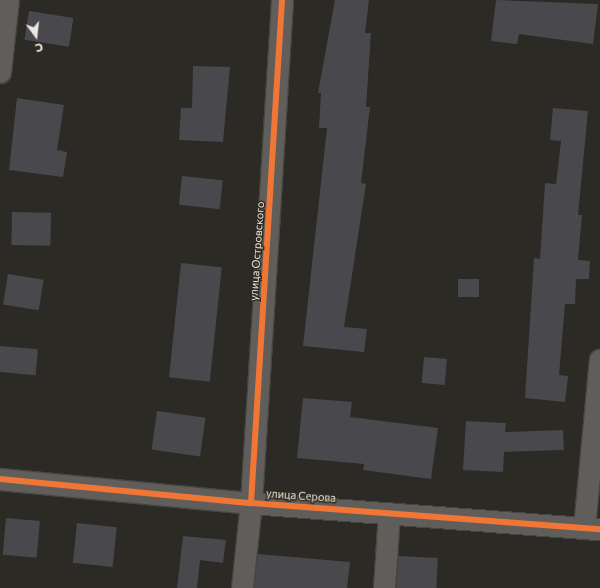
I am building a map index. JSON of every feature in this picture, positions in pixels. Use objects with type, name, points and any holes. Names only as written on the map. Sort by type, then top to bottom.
[{"type":"street","points":[[0,72],[8,0]]},
{"type":"street","name":"улица Островского","points":[[242,588],[251,503],[282,0]]},
{"type":"street","points":[[592,528],[600,360]]},
{"type":"street","name":"улица Серова","points":[[0,479],[251,503],[592,528]]},
{"type":"street","points":[[384,588],[389,513]]},
{"type":"building","points":[[335,0],[369,0],[365,33],[371,33],[366,107],[370,107],[361,183],[366,184],[344,327],[367,329],[364,352],[303,346],[327,128],[319,128],[321,93],[318,93]]},
{"type":"building","points":[[496,0],[598,4],[593,44],[519,34],[517,44],[491,41]]},
{"type":"building","points":[[29,11],[73,18],[69,47],[24,40]]},
{"type":"building","points":[[193,66],[230,67],[223,142],[179,140],[181,108],[192,108]]},
{"type":"building","points":[[17,98],[64,105],[57,150],[67,152],[63,177],[9,170]]},
{"type":"building","points":[[553,108],[588,111],[578,215],[582,215],[578,260],[590,261],[589,279],[576,279],[575,304],[565,304],[559,375],[568,376],[565,402],[525,398],[534,258],[540,259],[545,183],[556,184],[561,141],[550,140]]},
{"type":"building","points":[[182,176],[223,180],[220,209],[179,205]]},
{"type":"building","points":[[12,212],[51,213],[50,246],[11,245]]},
{"type":"building","points":[[181,263],[222,267],[210,382],[169,377]]},
{"type":"building","points":[[8,274],[44,280],[39,310],[3,305]]},
{"type":"building","points":[[458,279],[479,279],[479,297],[458,297]]},
{"type":"building","points":[[0,346],[38,349],[36,375],[0,372]]},
{"type":"building","points":[[424,357],[447,359],[445,385],[422,383]]},
{"type":"building","points":[[303,398],[352,402],[350,417],[438,428],[431,479],[363,470],[364,464],[297,458]]},
{"type":"building","points":[[157,411],[206,418],[200,456],[152,450]]},
{"type":"building","points":[[466,421],[506,423],[505,432],[563,430],[564,450],[504,452],[503,472],[463,470]]},
{"type":"building","points":[[6,518],[40,521],[37,558],[3,555]]},
{"type":"building","points":[[77,523],[117,527],[113,567],[73,563]]},
{"type":"building","points":[[183,536],[226,540],[223,563],[200,560],[197,588],[177,588]]},
{"type":"building","points":[[258,554],[350,562],[347,588],[254,588]]},
{"type":"building","points":[[398,556],[438,558],[436,588],[396,588]]},
{"type":"cycle path","points":[[251,503],[282,0]]},
{"type":"cycle path","points":[[0,479],[251,503],[600,529]]}]
